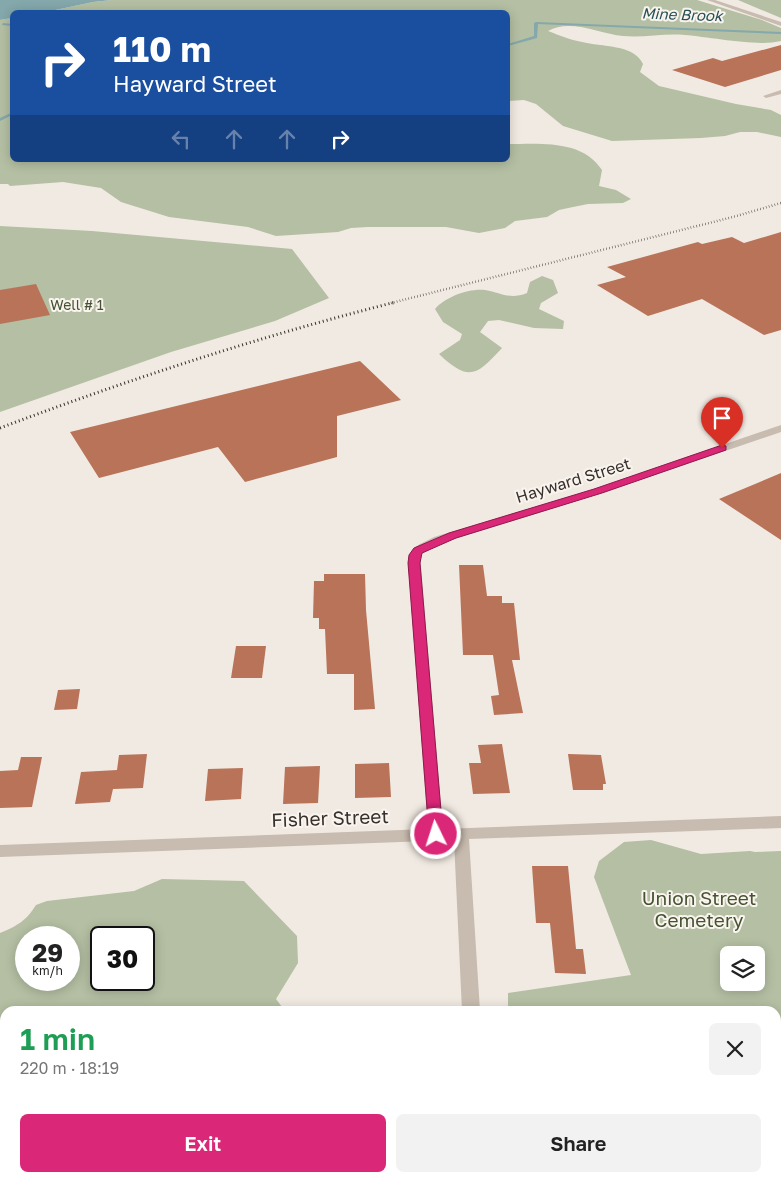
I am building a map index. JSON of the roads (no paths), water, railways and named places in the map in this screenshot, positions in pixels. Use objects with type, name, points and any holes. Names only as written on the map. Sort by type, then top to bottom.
[{"type":"street","points":[[710,0],[781,24]]},
{"type":"street","points":[[766,96],[781,92]]},
{"type":"street","name":"Hayward Street","points":[[436,834],[414,563],[414,555],[418,550],[460,533],[598,491],[781,428]]},
{"type":"street","name":"Fisher Street","points":[[0,852],[781,822]]},
{"type":"street","points":[[460,833],[470,1006]]},
{"type":"water","points":[[0,0],[112,0],[55,10],[10,10],[10,18],[0,20]]},
{"type":"waterway","name":"Mine Brook","points":[[510,44],[536,37],[536,23],[781,33]]},
{"type":"waterway","points":[[3,24],[10,25]]},
{"type":"waterway","name":"Mine Brook","points":[[0,120],[10,115]]},
{"type":"railway","points":[[391,303],[733,217],[781,203]]},
{"type":"railway","points":[[0,428],[196,359],[295,329],[396,302]]},
{"type":"park label","name":"Well # 1","points":[[77,305]]},
{"type":"park label","name":"Union Street Cemetery","points":[[699,909]]}]
